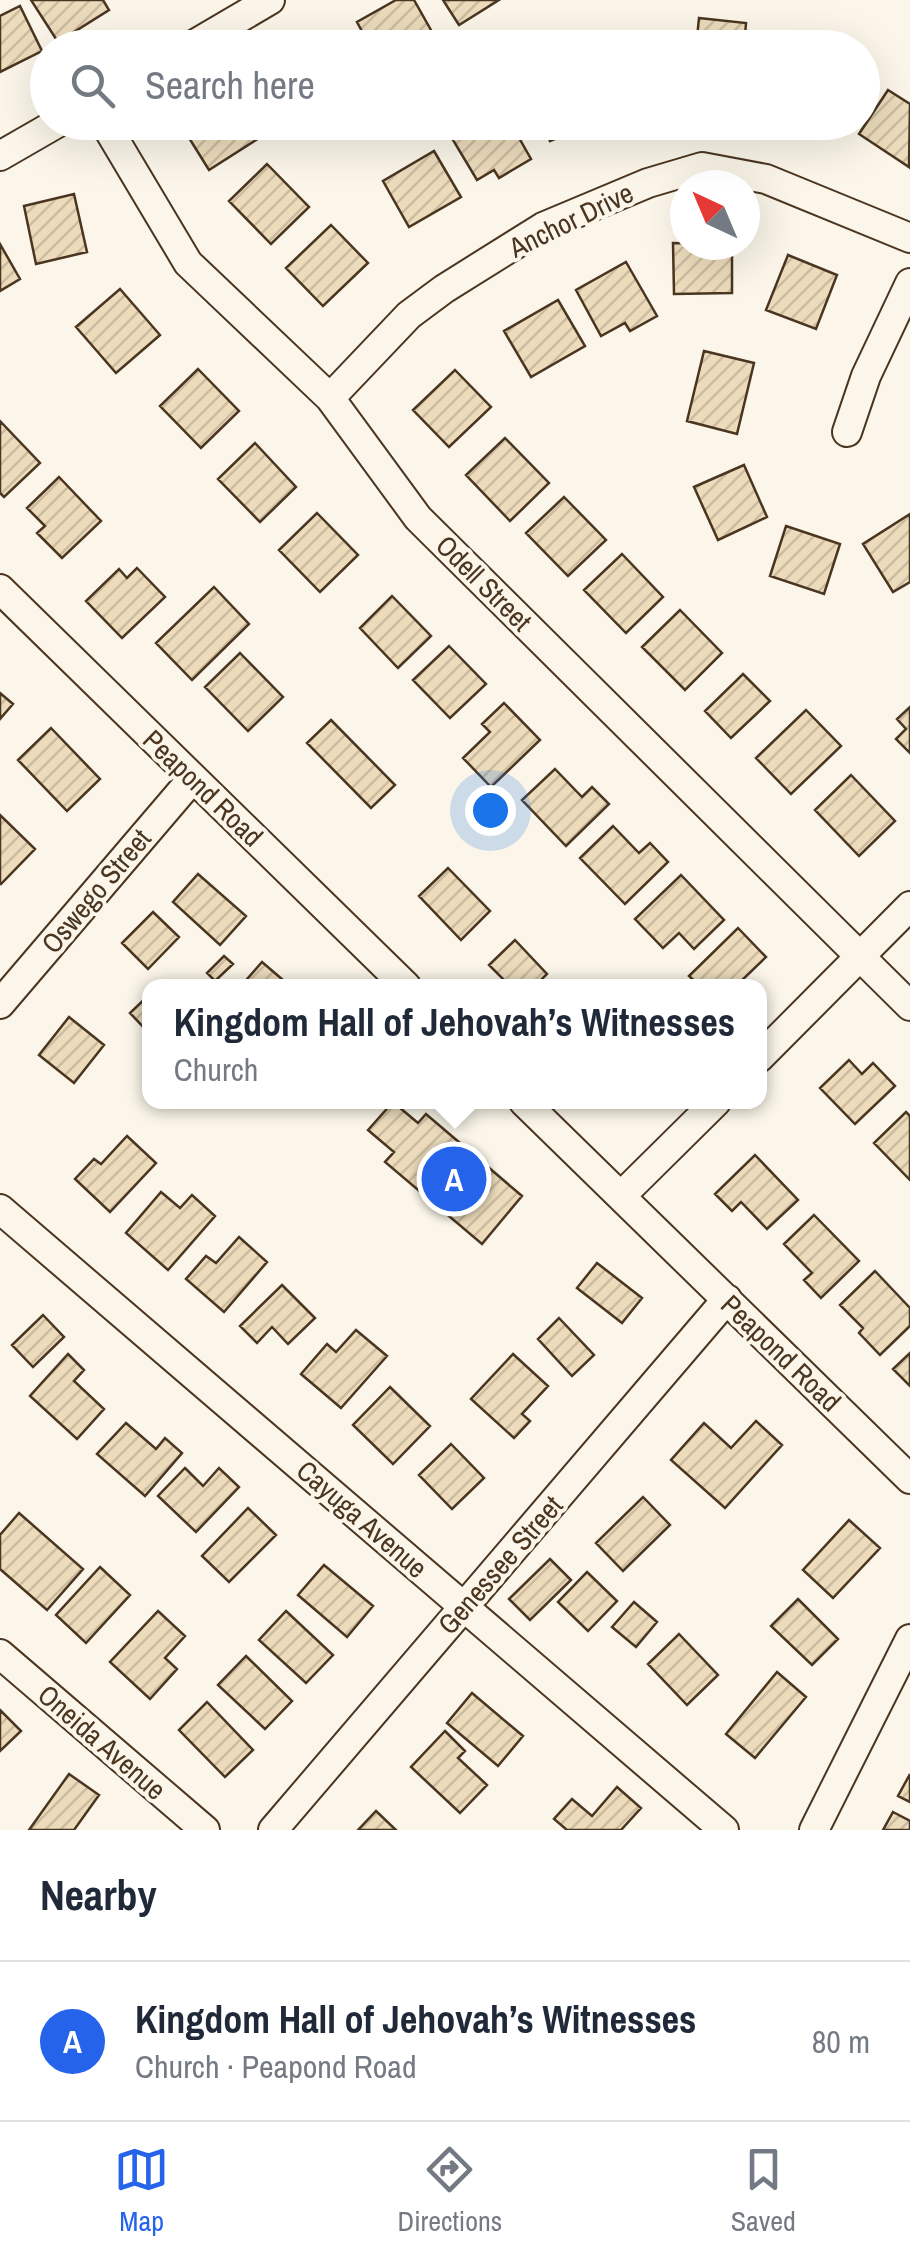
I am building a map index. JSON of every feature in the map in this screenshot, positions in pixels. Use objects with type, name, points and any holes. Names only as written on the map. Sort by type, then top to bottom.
[{"type":"street","points":[[219,30],[270,0]]},
{"type":"street","points":[[0,156],[30,139]]},
{"type":"street","name":"Odell Street","points":[[115,140],[188,263],[330,398],[418,518],[910,1006]]},
{"type":"street","name":"Anchor Drive","points":[[330,398],[409,315],[542,227],[648,183],[702,167],[766,179],[910,238]]},
{"type":"street","points":[[847,432],[866,376],[910,283]]},
{"type":"street","name":"Peapond Road","points":[[0,590],[399,979]]},
{"type":"street","name":"Oswego Street","points":[[0,1004],[193,778]]},
{"type":"street","points":[[767,1050],[910,906]]},
{"type":"street","name":"Peapond Road","points":[[531,1109],[910,1479]]},
{"type":"street","points":[[621,1196],[709,1109]]},
{"type":"street","name":"Cayuga Avenue","points":[[0,1209],[724,1830]]},
{"type":"street","name":"Genessee Street","points":[[274,1830],[727,1300]]},
{"type":"street","points":[[814,1830],[910,1639]]},
{"type":"street","name":"Oneida Avenue","points":[[0,1654],[205,1830]]},
{"type":"building","points":[[31,0],[103,0],[109,10],[77,30],[50,30]]},
{"type":"building","points":[[396,0],[414,0],[431,30],[361,30],[357,22]]},
{"type":"building","points":[[443,0],[499,0],[459,25]]},
{"type":"building","points":[[20,6],[32,30],[30,57],[0,72],[0,16]]},
{"type":"building","points":[[699,18],[746,23],[745,30],[698,30]]},
{"type":"building","points":[[888,90],[910,104],[909,167],[868,140],[880,140],[880,102]]},
{"type":"building","points":[[190,140],[256,140],[209,170]]},
{"type":"building","points":[[453,140],[520,140],[531,159],[499,178],[494,170],[477,180]]},
{"type":"building","points":[[434,151],[461,197],[409,227],[383,181]]},
{"type":"building","points":[[267,164],[309,207],[271,244],[229,201]]},
{"type":"building","points":[[74,194],[87,252],[36,264],[24,206]]},
{"type":"building","points":[[331,225],[368,263],[323,306],[286,268]]},
{"type":"building","points":[[0,244],[20,279],[0,291]]},
{"type":"building","points":[[788,255],[837,275],[816,329],[766,310]]},
{"type":"building","points":[[673,260],[732,260],[732,293],[674,294]]},
{"type":"building","points":[[626,262],[657,316],[630,331],[625,323],[601,336],[576,290]]},
{"type":"building","points":[[120,289],[160,335],[116,373],[76,327]]},
{"type":"building","points":[[558,300],[585,346],[531,377],[504,331]]},
{"type":"building","points":[[704,351],[754,363],[737,434],[687,421]]},
{"type":"building","points":[[198,369],[239,411],[201,448],[160,406]]},
{"type":"building","points":[[455,370],[491,407],[449,447],[413,410]]},
{"type":"building","points":[[0,421],[40,463],[4,497],[0,493]]},
{"type":"building","points":[[505,438],[549,483],[510,521],[466,475]]},
{"type":"building","points":[[255,443],[296,487],[260,522],[218,479]]},
{"type":"building","points":[[744,465],[767,517],[718,540],[694,487]]},
{"type":"building","points":[[59,477],[101,521],[62,558],[37,533],[45,526],[27,508]]},
{"type":"building","points":[[564,497],[606,540],[568,576],[526,533]]},
{"type":"building","points":[[317,513],[358,555],[320,592],[279,550]]},
{"type":"building","points":[[910,514],[910,582],[893,592],[863,544]]},
{"type":"building","points":[[786,526],[840,544],[824,594],[770,576]]},
{"type":"building","points":[[622,554],[663,597],[626,633],[584,590]]},
{"type":"building","points":[[137,568],[165,597],[122,638],[86,601],[119,569],[127,578]]},
{"type":"building","points":[[214,587],[249,624],[192,680],[156,643]]},
{"type":"building","points":[[392,596],[431,636],[398,668],[360,628]]},
{"type":"building","points":[[680,610],[722,653],[685,690],[642,647]]},
{"type":"building","points":[[449,646],[486,684],[450,718],[413,680]]},
{"type":"building","points":[[240,653],[283,697],[248,731],[205,687]]},
{"type":"building","points":[[743,674],[770,701],[731,738],[705,711]]},
{"type":"building","points":[[0,693],[13,704],[0,719]]},
{"type":"building","points":[[504,703],[540,740],[491,787],[463,758],[490,732],[482,724]]},
{"type":"building","points":[[910,707],[910,753],[896,739],[906,729],[897,719]]},
{"type":"building","points":[[806,710],[841,746],[791,794],[756,758]]},
{"type":"building","points":[[331,720],[395,785],[371,808],[307,743]]},
{"type":"building","points":[[51,728],[100,779],[67,811],[18,760]]},
{"type":"building","points":[[555,769],[582,797],[592,787],[609,804],[566,846],[522,800]]},
{"type":"building","points":[[851,775],[895,821],[859,856],[815,810]]},
{"type":"building","points":[[0,815],[35,849],[1,884],[0,883]]},
{"type":"building","points":[[613,826],[639,853],[650,843],[668,862],[625,904],[580,858]]},
{"type":"building","points":[[448,868],[490,911],[461,940],[419,896]]},
{"type":"building","points":[[198,874],[246,916],[220,945],[173,902]]},
{"type":"building","points":[[681,875],[724,920],[694,949],[679,933],[663,948],[635,919]]},
{"type":"building","points":[[153,912],[179,937],[148,969],[122,943]]},
{"type":"building","points":[[738,928],[766,957],[743,979],[689,976]]},
{"type":"building","points":[[515,940],[547,974],[542,979],[503,979],[489,965]]},
{"type":"building","points":[[224,956],[233,964],[217,979],[207,973]]},
{"type":"building","points":[[262,962],[282,979],[247,979]]},
{"type":"building","points":[[142,1002],[142,1026],[130,1013]]},
{"type":"building","points":[[69,1017],[104,1045],[74,1083],[39,1055]]},
{"type":"building","points":[[849,1060],[862,1074],[873,1063],[895,1086],[855,1124],[820,1088]]},
{"type":"building","points":[[387,1109],[401,1109],[418,1123],[426,1114],[522,1196],[482,1244],[385,1162],[394,1152],[368,1130]]},
{"type":"building","points":[[906,1112],[910,1116],[910,1180],[874,1143]]},
{"type":"building","points":[[127,1136],[156,1163],[110,1212],[75,1179],[94,1159],[101,1164]]},
{"type":"building","points":[[755,1155],[798,1200],[767,1229],[741,1202],[732,1211],[715,1194]]},
{"type":"building","points":[[161,1192],[180,1208],[192,1195],[215,1216],[168,1270],[126,1233]]},
{"type":"building","points":[[814,1215],[859,1261],[821,1298],[804,1280],[812,1273],[784,1244]]},
{"type":"building","points":[[239,1237],[267,1262],[224,1312],[186,1279],[206,1256],[216,1263]]},
{"type":"building","points":[[597,1263],[642,1298],[622,1323],[577,1288]]},
{"type":"building","points":[[875,1271],[910,1308],[910,1326],[880,1355],[859,1333],[863,1328],[840,1305]]},
{"type":"building","points":[[282,1285],[315,1318],[288,1344],[272,1327],[257,1343],[240,1326]]},
{"type":"building","points":[[43,1315],[64,1337],[33,1367],[12,1345]]},
{"type":"building","points":[[559,1318],[594,1355],[572,1376],[538,1339]]},
{"type":"building","points":[[356,1330],[387,1356],[341,1408],[301,1374],[327,1344],[336,1352]]},
{"type":"building","points":[[910,1353],[910,1386],[893,1369]]},
{"type":"building","points":[[68,1354],[84,1370],[74,1381],[104,1409],[77,1439],[30,1396]]},
{"type":"building","points":[[513,1354],[548,1386],[522,1414],[530,1421],[514,1438],[471,1399]]},
{"type":"building","points":[[390,1387],[430,1426],[393,1464],[353,1425]]},
{"type":"building","points":[[756,1421],[782,1445],[725,1508],[671,1460],[704,1423],[731,1448]]},
{"type":"building","points":[[126,1423],[156,1449],[165,1438],[182,1453],[145,1496],[97,1454]]},
{"type":"building","points":[[451,1444],[484,1478],[452,1509],[419,1475]]},
{"type":"building","points":[[185,1468],[203,1486],[219,1468],[239,1487],[196,1532],[158,1496]]},
{"type":"building","points":[[643,1497],[670,1525],[623,1571],[596,1543]]},
{"type":"building","points":[[248,1508],[276,1535],[229,1582],[202,1556]]},
{"type":"building","points":[[19,1513],[83,1569],[47,1610],[0,1569],[0,1535]]},
{"type":"building","points":[[849,1520],[880,1548],[833,1598],[803,1570]]},
{"type":"building","points":[[550,1559],[571,1580],[530,1620],[509,1599]]},
{"type":"building","points":[[324,1565],[373,1606],[347,1637],[298,1595]]},
{"type":"building","points":[[100,1567],[130,1595],[86,1643],[56,1615]]},
{"type":"building","points":[[587,1572],[617,1601],[588,1631],[558,1602]]},
{"type":"building","points":[[798,1599],[838,1639],[812,1665],[771,1626]]},
{"type":"building","points":[[634,1602],[657,1622],[636,1647],[612,1627]]},
{"type":"building","points":[[158,1611],[185,1636],[165,1658],[177,1669],[150,1699],[110,1662]]},
{"type":"building","points":[[286,1611],[333,1655],[306,1683],[259,1640]]},
{"type":"building","points":[[679,1634],[718,1675],[687,1705],[648,1664]]},
{"type":"building","points":[[246,1656],[292,1701],[265,1729],[218,1685]]},
{"type":"building","points":[[777,1672],[806,1697],[755,1758],[726,1734]]},
{"type":"building","points":[[472,1693],[523,1736],[498,1766],[447,1723]]},
{"type":"building","points":[[207,1702],[253,1750],[225,1777],[179,1730]]},
{"type":"building","points":[[0,1710],[21,1731],[0,1751]]},
{"type":"building","points":[[445,1731],[465,1751],[458,1758],[487,1785],[460,1813],[411,1767]]},
{"type":"building","points":[[69,1774],[99,1795],[74,1830],[29,1830]]},
{"type":"building","points":[[910,1774],[910,1802],[898,1796]]},
{"type":"building","points":[[617,1787],[641,1808],[621,1830],[567,1830],[554,1819],[572,1799],[592,1816]]},
{"type":"building","points":[[376,1811],[396,1830],[358,1830]]},
{"type":"building","points":[[893,1812],[910,1821],[910,1830],[883,1830]]},
{"type":"place","name":"Kingdom Hall of Jehovah’s Witnesses","points":[[454,1179]]}]
